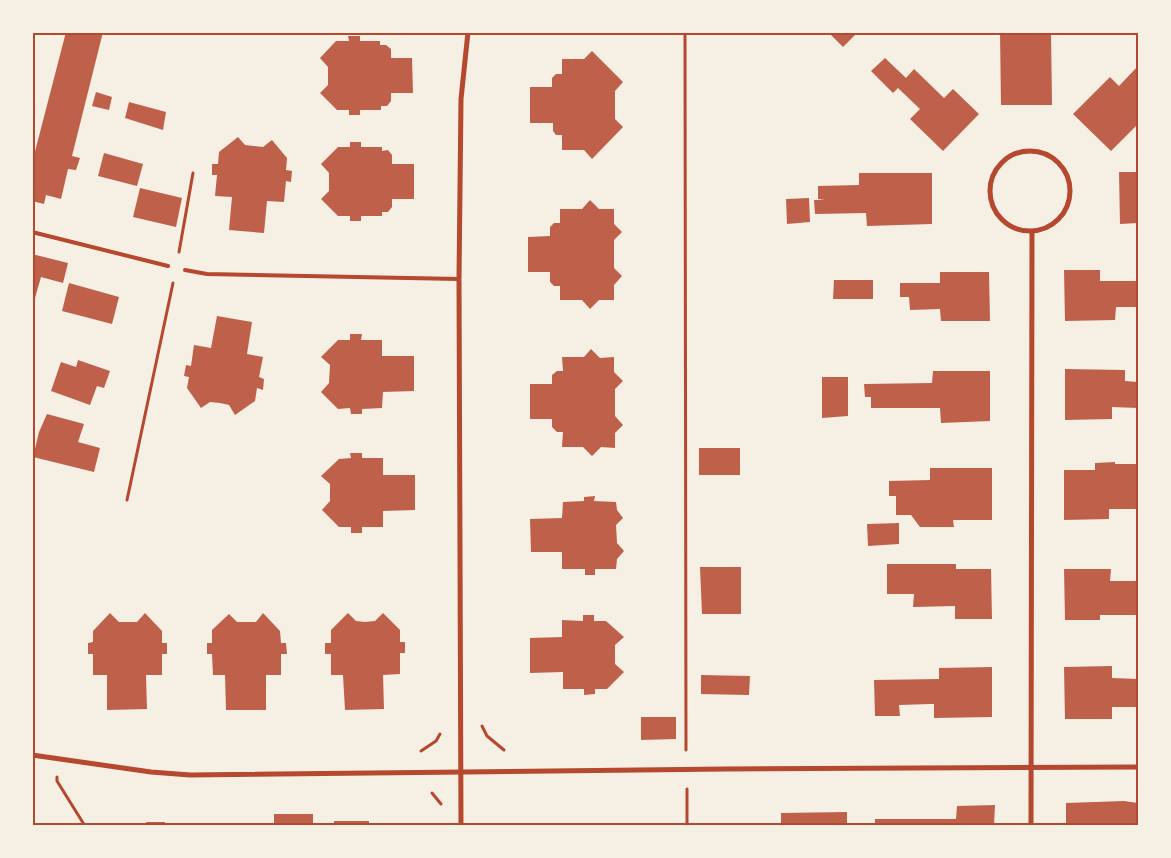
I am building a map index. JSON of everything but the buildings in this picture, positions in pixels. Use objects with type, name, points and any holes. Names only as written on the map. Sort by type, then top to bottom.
[{"type":"street","points":[[461,826],[459,279],[461,99],[468,32]]},
{"type":"street","points":[[1038,151],[1051,156],[1068,176],[1071,188],[1070,201],[1065,213],[1045,229],[1032,232],[1018,230],[1006,224],[996,214],[991,202],[989,188],[993,174],[1001,162],[1012,154],[1038,151]]},
{"type":"street","points":[[1030,826],[1032,232]]},
{"type":"street","points":[[32,755],[190,775],[686,769],[1138,767]]},
{"type":"lane","points":[[32,232],[168,266]]},
{"type":"lane","points":[[185,270],[207,274],[459,279]]},
{"type":"path","points":[[685,32],[687,826]]},
{"type":"path","points":[[178,258],[193,173]]},
{"type":"path","points":[[127,500],[175,277]]},
{"type":"path","points":[[60,760],[57,781],[85,826]]}]
